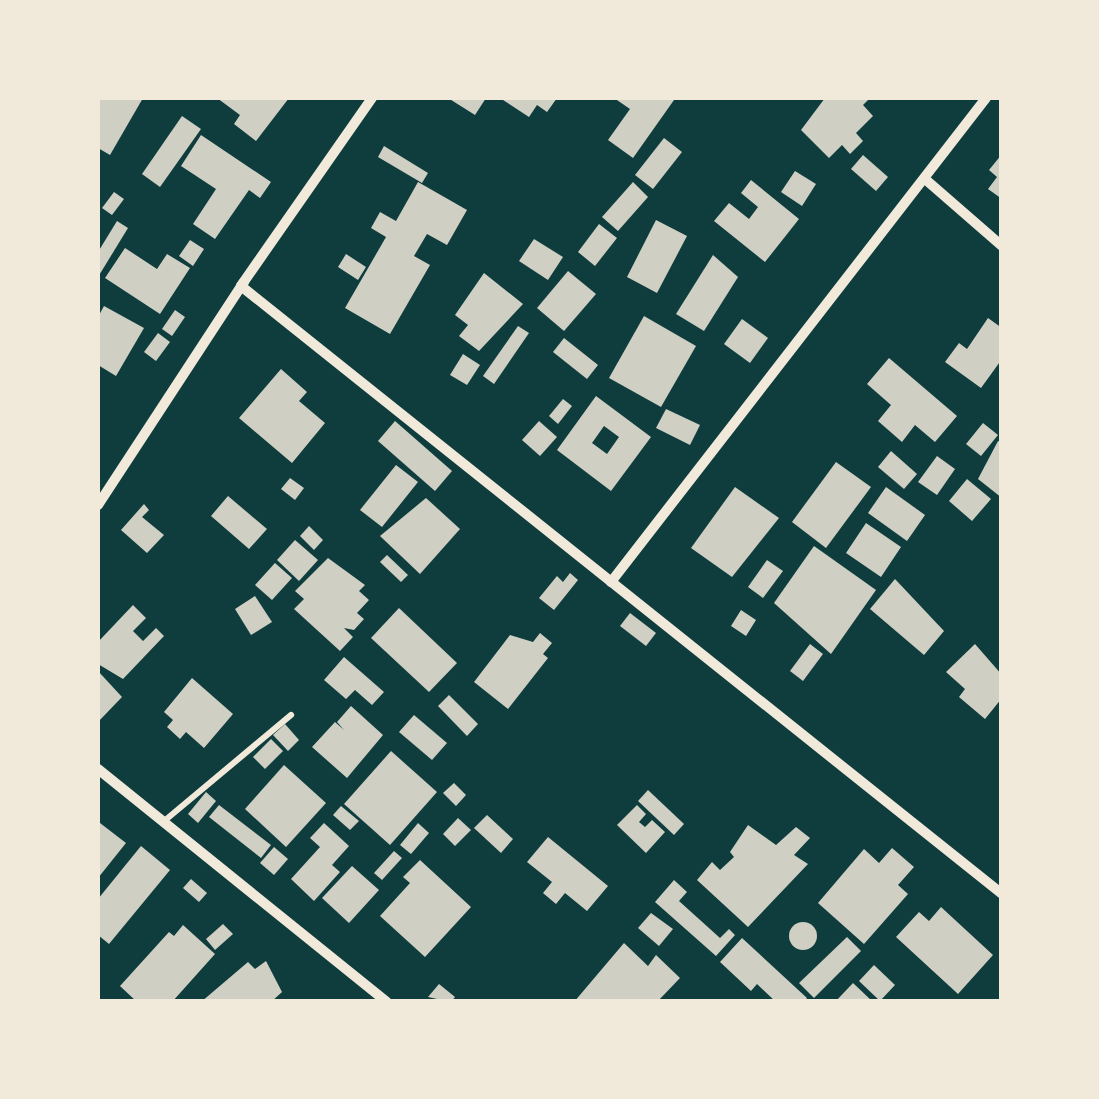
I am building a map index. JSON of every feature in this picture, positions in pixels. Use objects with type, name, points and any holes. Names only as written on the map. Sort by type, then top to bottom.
[{"type":"street","points":[[98,505],[241,286],[373,98]]},
{"type":"street","points":[[611,582],[986,98]]},
{"type":"street","points":[[925,179],[1002,246]]},
{"type":"street","points":[[241,286],[1002,894]]},
{"type":"street","points":[[98,770],[387,1002]]},
{"type":"lane","points":[[163,822],[291,715]]},
{"type":"building","points":[[98,98],[143,98],[110,155],[98,148]]},
{"type":"building","points":[[217,98],[289,98],[256,141],[234,124],[240,115]]},
{"type":"building","points":[[448,98],[486,98],[475,115]]},
{"type":"building","points":[[500,98],[557,98],[547,112],[537,105],[529,117]]},
{"type":"building","points":[[614,98],[674,100],[633,158],[608,140],[630,109]]},
{"type":"building","points":[[825,98],[870,98],[863,105],[873,116],[856,133],[863,141],[850,154],[842,145],[829,158],[801,130]]},
{"type":"building","points":[[182,116],[201,129],[160,187],[142,174]]},
{"type":"building","points":[[201,135],[271,182],[260,198],[249,190],[215,239],[193,224],[216,189],[181,166]]},
{"type":"building","points":[[664,138],[682,152],[653,189],[635,175]]},
{"type":"building","points":[[384,146],[428,173],[422,183],[378,157]]},
{"type":"building","points":[[1002,154],[1002,199],[988,189],[997,177],[989,170]]},
{"type":"building","points":[[863,155],[888,177],[876,191],[851,169]]},
{"type":"building","points":[[795,171],[816,184],[802,206],[781,192]]},
{"type":"building","points":[[751,180],[799,219],[765,262],[714,221],[729,203],[749,219],[758,207],[741,193]]},
{"type":"building","points":[[418,182],[467,210],[447,245],[427,234],[414,256],[430,265],[390,334],[345,308],[386,237],[371,228],[380,212],[396,221]]},
{"type":"building","points":[[633,182],[648,197],[618,231],[602,217]]},
{"type":"building","points":[[114,192],[124,199],[112,215],[102,208]]},
{"type":"building","points":[[656,220],[687,236],[657,293],[627,277]]},
{"type":"building","points":[[117,221],[128,228],[98,277],[98,252]]},
{"type":"building","points":[[599,224],[617,238],[595,266],[578,252]]},
{"type":"building","points":[[534,239],[563,257],[548,280],[519,261]]},
{"type":"building","points":[[190,240],[204,249],[193,266],[179,256]]},
{"type":"building","points":[[125,248],[157,269],[167,254],[190,268],[160,314],[105,278]]},
{"type":"building","points":[[346,254],[366,267],[358,280],[338,267]]},
{"type":"building","points":[[713,255],[738,277],[704,331],[676,314]]},
{"type":"building","points":[[568,271],[596,294],[564,331],[537,308]]},
{"type":"building","points":[[484,273],[523,304],[479,351],[459,336],[468,325],[455,315]]},
{"type":"building","points":[[104,306],[144,328],[116,376],[98,365],[98,317]]},
{"type":"building","points":[[175,310],[185,317],[172,336],[162,329]]},
{"type":"building","points":[[644,316],[696,346],[661,407],[609,378]]},
{"type":"building","points":[[988,318],[1002,328],[1002,359],[981,388],[945,362],[959,343],[967,349]]},
{"type":"building","points":[[742,319],[768,338],[750,363],[724,344]]},
{"type":"building","points":[[518,326],[529,333],[494,384],[483,376]]},
{"type":"building","points":[[158,333],[170,342],[156,361],[144,352]]},
{"type":"building","points":[[564,338],[598,365],[587,379],[553,352]]},
{"type":"building","points":[[463,354],[480,365],[467,385],[450,375]]},
{"type":"building","points":[[889,358],[957,416],[935,442],[915,425],[902,442],[878,421],[891,405],[867,384]]},
{"type":"building","points":[[281,369],[307,392],[299,401],[325,423],[292,463],[239,418]]},
{"type":"building","points":[[596,396],[651,437],[611,491],[557,450]],"holes":[[[604,426],[619,437],[607,454],[592,443]]]},
{"type":"building","points":[[563,399],[572,406],[558,424],[549,416]]},
{"type":"building","points":[[666,409],[700,425],[690,445],[656,428]]},
{"type":"building","points":[[395,421],[452,471],[435,491],[378,441]]},
{"type":"building","points":[[539,421],[557,437],[540,456],[522,440]]},
{"type":"building","points":[[983,423],[998,435],[981,456],[966,444]]},
{"type":"building","points":[[998,441],[1002,443],[1002,498],[978,479]]},
{"type":"building","points":[[891,451],[917,474],[904,489],[878,467]]},
{"type":"building","points":[[937,456],[955,469],[937,495],[918,482]]},
{"type":"building","points":[[836,462],[871,487],[826,548],[792,522]]},
{"type":"building","points":[[396,465],[418,482],[382,527],[360,510]]},
{"type":"building","points":[[290,478],[304,488],[295,500],[281,489]]},
{"type":"building","points":[[967,479],[991,499],[972,521],[949,501]]},
{"type":"building","points":[[735,487],[779,518],[732,577],[691,548]]},
{"type":"building","points":[[886,487],[925,515],[907,541],[868,513]]},
{"type":"building","points":[[228,496],[267,529],[249,549],[211,516]]},
{"type":"building","points":[[426,498],[460,529],[420,574],[380,536]]},
{"type":"building","points":[[144,504],[149,510],[142,517],[164,535],[147,553],[121,530]]},
{"type":"building","points":[[866,523],[901,547],[881,577],[846,553]]},
{"type":"building","points":[[309,526],[323,540],[314,550],[300,536]]},
{"type":"building","points":[[295,540],[318,560],[299,581],[277,560]]},
{"type":"building","points":[[814,546],[876,590],[831,654],[774,603]]},
{"type":"building","points":[[387,555],[408,575],[401,582],[380,562]]},
{"type":"building","points":[[328,558],[365,585],[359,591],[369,600],[357,613],[364,619],[354,630],[344,628],[353,637],[340,651],[294,609],[304,599],[295,591]]},
{"type":"building","points":[[767,560],[783,571],[763,598],[748,587]]},
{"type":"building","points":[[275,563],[292,578],[272,600],[255,585]]},
{"type":"building","points":[[570,573],[578,580],[554,610],[539,598],[557,576],[563,582]]},
{"type":"building","points":[[895,579],[944,631],[924,655],[870,609]]},
{"type":"building","points":[[255,596],[272,622],[251,635],[235,609]]},
{"type":"building","points":[[133,605],[146,618],[133,631],[143,641],[156,628],[164,636],[123,679],[98,664],[98,642]]},
{"type":"building","points":[[399,608],[457,663],[429,692],[371,638]]},
{"type":"building","points":[[741,610],[756,620],[746,636],[731,626]]},
{"type":"building","points":[[630,613],[656,633],[646,646],[620,626]]},
{"type":"building","points":[[540,633],[552,643],[543,654],[548,658],[508,709],[474,682],[510,635],[533,642]]},
{"type":"building","points":[[810,644],[823,654],[803,681],[790,671]]},
{"type":"building","points":[[975,644],[1002,675],[1002,698],[985,719],[959,697],[965,689],[946,672]]},
{"type":"building","points":[[344,657],[384,692],[372,705],[355,690],[346,699],[324,680]]},
{"type":"building","points":[[98,671],[122,697],[98,722]]},
{"type":"building","points":[[192,678],[233,714],[204,748],[186,732],[180,739],[167,727],[173,720],[164,712]]},
{"type":"building","points":[[449,695],[478,724],[467,736],[438,706]]},
{"type":"building","points":[[351,706],[383,735],[347,778],[312,747],[335,722],[344,730],[337,722]]},
{"type":"building","points":[[414,715],[447,743],[432,760],[399,732]]},
{"type":"building","points":[[285,724],[299,740],[288,751],[273,735]]},
{"type":"building","points":[[271,739],[283,751],[265,769],[253,757]]},
{"type":"building","points":[[391,751],[437,792],[390,845],[344,804]]},
{"type":"building","points":[[284,765],[326,803],[286,847],[245,809]]},
{"type":"building","points":[[454,783],[466,795],[456,806],[443,793]]},
{"type":"building","points":[[648,790],[684,824],[674,835],[638,801]]},
{"type":"building","points":[[206,792],[216,801],[198,823],[188,814]]},
{"type":"building","points":[[219,805],[271,845],[261,858],[209,817]]},
{"type":"building","points":[[637,805],[646,814],[639,822],[645,827],[652,820],[665,832],[646,853],[617,825]]},
{"type":"building","points":[[341,806],[359,821],[350,830],[333,815]]},
{"type":"building","points":[[487,815],[513,839],[501,853],[474,828]]},
{"type":"building","points":[[458,818],[471,830],[455,846],[443,834]]},
{"type":"building","points":[[324,823],[349,846],[332,865],[340,872],[314,901],[291,879],[320,847],[310,838]]},
{"type":"building","points":[[418,823],[429,833],[411,854],[400,845]]},
{"type":"building","points":[[98,825],[126,843],[98,878]]},
{"type":"building","points":[[748,825],[776,845],[796,827],[810,838],[794,855],[808,864],[748,927],[697,880],[712,862],[720,870],[734,857],[730,852]]},
{"type":"building","points":[[548,837],[608,886],[587,911],[565,893],[556,904],[543,893],[552,882],[527,862]]},
{"type":"building","points":[[141,846],[170,870],[109,944],[98,935],[98,899]]},
{"type":"building","points":[[274,847],[288,859],[274,875],[260,863]]},
{"type":"building","points":[[892,848],[914,867],[898,885],[908,894],[864,944],[818,903],[864,849],[879,863]]},
{"type":"building","points":[[394,851],[402,858],[382,880],[374,873]]},
{"type":"building","points":[[420,860],[471,907],[425,957],[380,916],[410,883],[403,877]]},
{"type":"building","points":[[352,866],[379,890],[349,923],[322,898]]},
{"type":"building","points":[[191,879],[207,893],[199,902],[183,888]]},
{"type":"building","points":[[674,880],[687,892],[679,901],[720,938],[729,929],[735,935],[716,956],[655,902]]},
{"type":"building","points":[[941,907],[993,955],[958,994],[896,937],[919,912],[929,921]]},
{"type":"building","points":[[651,913],[673,929],[659,946],[638,928]]},
{"type":"building","points":[[803,922],[813,926],[817,936],[813,946],[803,950],[793,946],[789,936],[793,926]]},
{"type":"building","points":[[223,924],[233,934],[215,950],[206,939]]},
{"type":"building","points":[[183,925],[215,954],[172,1002],[137,1002],[120,986],[169,932],[174,936]]},
{"type":"building","points":[[847,937],[861,951],[814,998],[799,983]]},
{"type":"building","points":[[742,938],[807,998],[804,1002],[776,1002],[757,984],[751,991],[720,962]]},
{"type":"building","points":[[624,943],[648,966],[656,955],[680,978],[657,1002],[574,1002]]},
{"type":"building","points":[[266,961],[282,992],[271,1002],[201,1002],[248,962],[255,969]]},
{"type":"building","points":[[874,965],[895,985],[880,1001],[859,981]]},
{"type":"building","points":[[853,983],[873,1002],[835,1002]]},
{"type":"building","points":[[439,984],[455,997],[451,1002],[428,997]]}]
